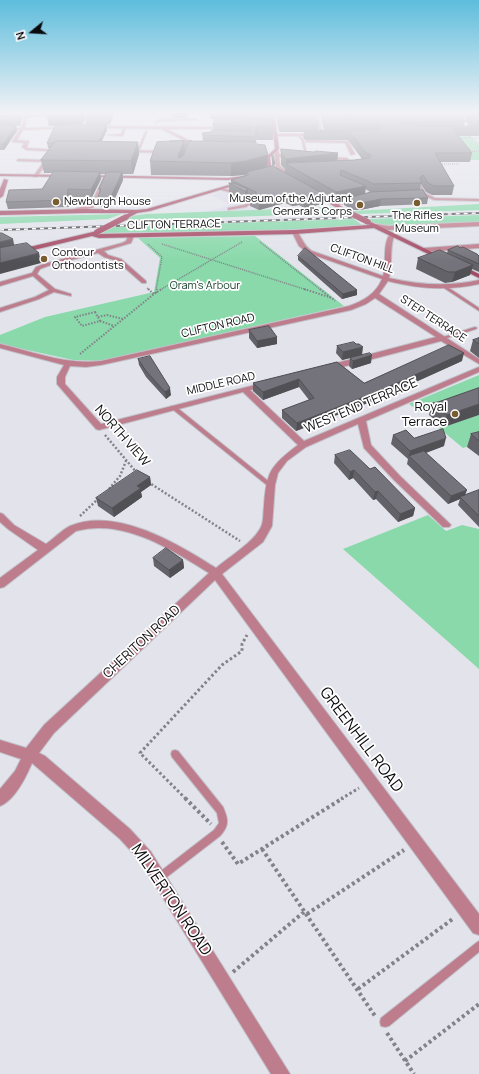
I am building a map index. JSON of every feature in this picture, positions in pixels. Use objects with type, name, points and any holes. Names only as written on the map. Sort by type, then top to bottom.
[{"type":"main road","points":[[270,162],[269,172],[285,173]]},
{"type":"main road","points":[[0,176],[6,180],[22,176]]},
{"type":"main road","points":[[0,176],[71,176]]},
{"type":"main road","points":[[2,213],[73,211],[136,212],[148,210],[234,185],[257,176],[228,179],[85,176]]},
{"type":"main road","points":[[228,179],[234,185]]},
{"type":"main road","points":[[0,196],[6,180]]},
{"type":"main road","points":[[312,191],[392,235],[479,276]]},
{"type":"main road","points":[[0,256],[95,233],[136,212]]},
{"type":"main road","name":"CLIFTON TERRACE","points":[[95,233],[99,236],[252,235],[376,226]]},
{"type":"street","points":[[35,176],[45,162]]},
{"type":"street","points":[[276,162],[285,173]]},
{"type":"street","points":[[348,162],[350,166],[359,165]]},
{"type":"street","points":[[73,211],[90,208],[93,205],[106,176]]},
{"type":"street","points":[[376,226],[388,228],[479,224]]},
{"type":"street","name":"CLIFTON HILL","points":[[295,232],[305,248],[386,280],[420,286],[445,287],[461,287],[479,282]]},
{"type":"street","name":"CLIFTON ROAD","points":[[0,346],[68,364],[86,365],[101,363],[360,305],[374,295],[386,280],[390,262],[389,239],[392,235]]},
{"type":"street","points":[[0,284],[34,274],[38,268],[46,265],[124,244],[129,242],[131,236]]},
{"type":"street","points":[[424,250],[479,246]]},
{"type":"street","points":[[100,251],[106,256],[119,260],[144,282]]},
{"type":"street","points":[[34,274],[53,290],[68,295]]},
{"type":"street","points":[[0,310],[37,298],[53,290]]},
{"type":"street","name":"STEP TERRACE","points":[[374,295],[479,362]]},
{"type":"street","points":[[321,370],[442,338]]},
{"type":"street","name":"NORTH VIEW","points":[[68,364],[60,378],[61,384],[99,427]]},
{"type":"street","name":"WEST END TERRACE","points":[[270,485],[274,472],[284,459],[303,445],[479,370]]},
{"type":"street","name":"MIDDLE ROAD","points":[[99,427],[275,382]]},
{"type":"street","points":[[245,390],[303,445]]},
{"type":"street","points":[[361,419],[367,446],[446,525]]},
{"type":"street","name":"CHERITON ROAD","points":[[0,799],[20,776],[29,755],[49,729],[216,573],[250,548],[259,539],[267,526],[270,485]]},
{"type":"street","points":[[0,516],[11,527],[44,549]]},
{"type":"street","points":[[0,584],[44,549],[79,526],[99,524],[121,527],[142,533],[182,551],[216,573]]},
{"type":"street","name":"GREENHILL ROAD","points":[[216,573],[479,927]]},
{"type":"street","name":"MILVERTON ROAD","points":[[0,746],[40,760],[125,834],[146,857],[160,877],[281,1074]]},
{"type":"lane","points":[[29,164],[44,162]]},
{"type":"lane","points":[[421,186],[424,194]]},
{"type":"lane","points":[[222,188],[238,193],[253,201],[245,206],[229,209]]},
{"type":"lane","points":[[416,194],[424,194],[434,200],[479,200]]},
{"type":"lane","points":[[335,205],[356,199]]},
{"type":"lane","points":[[445,287],[479,310]]},
{"type":"lane","points":[[442,338],[475,328]]},
{"type":"lane","points":[[173,407],[270,485]]},
{"type":"lane","points":[[160,877],[217,833],[224,825],[224,820],[220,810],[175,754]]},
{"type":"lane","points":[[383,1024],[479,946]]},
{"type":"path","points":[[440,164],[461,165],[458,162]]},
{"type":"path","points":[[68,364],[155,294],[212,261],[252,235],[332,298],[342,310]]},
{"type":"path","points":[[131,236],[143,238],[162,257],[155,294]]},
{"type":"path","points":[[161,244],[332,298]]},
{"type":"path","points":[[148,289],[155,294]]},
{"type":"path","points":[[100,321],[95,312],[75,317],[82,326],[100,321],[114,326]]},
{"type":"path","points":[[98,317],[107,315],[124,319]]},
{"type":"path","name":"NORTH VIEW","points":[[99,427],[141,478]]},
{"type":"path","points":[[79,526],[80,515],[113,485],[120,476],[126,461]]},
{"type":"path","name":"NORTH VIEW","points":[[147,482],[250,548]]},
{"type":"path","points":[[242,644],[242,651],[222,665],[140,753],[211,824],[238,864],[370,780]]},
{"type":"path","points":[[262,849],[383,1024],[414,1074]]},
{"type":"path","points":[[224,980],[306,912],[393,857]]},
{"type":"path","points":[[358,989],[466,909]]},
{"type":"path","points":[[405,1061],[479,1004]]},
{"type":"shaded area","points":[[251,183],[279,210],[201,213],[231,205],[211,195]]},
{"type":"green space","points":[[479,204],[479,210],[359,214],[353,211]]},
{"type":"green space","points":[[334,207],[343,213],[124,221],[132,216],[146,214]]},
{"type":"green space","points":[[122,214],[108,219],[0,224],[0,217]]},
{"type":"green space","points":[[479,215],[479,223],[381,225],[372,223],[369,219]]},
{"type":"green space","points":[[354,219],[362,225],[274,231],[102,233],[114,227]]},
{"type":"green space","name":"Oram's Arbour","points":[[255,236],[344,306],[100,361],[73,360],[0,344],[0,335],[45,317],[154,292],[160,258],[138,238]]},
{"type":"green space","points":[[479,375],[479,391],[420,412],[409,404]]},
{"type":"green space","points":[[479,415],[479,443],[463,448],[439,428]]},
{"type":"green space","points":[[428,515],[446,531],[462,525],[479,529],[479,669],[343,549]]},
{"type":"building","points":[[195,162],[238,162],[231,163]]},
{"type":"building","points":[[440,162],[454,186],[434,186],[428,183],[423,175],[420,178],[422,183],[373,184],[341,170],[340,175],[366,186],[336,192],[286,164]]},
{"type":"building","points":[[273,166],[326,195],[304,200],[299,197],[292,198],[286,195],[259,202],[250,198],[256,194],[256,192],[231,180],[248,175],[247,172]]},
{"type":"building","points":[[54,171],[100,172],[91,190],[68,189],[67,200],[6,202],[9,190],[42,189]]},
{"type":"building","points":[[107,172],[122,172],[110,199],[97,199],[101,189],[99,189]]},
{"type":"building","points":[[229,183],[236,184],[248,189],[245,191]]},
{"type":"building","points":[[423,190],[428,198],[381,199],[361,203],[354,203],[344,199],[371,192]]},
{"type":"building","points":[[0,233],[2,233],[13,239],[0,242]]},
{"type":"building","points":[[27,243],[39,253],[0,263],[0,248]]},
{"type":"building","points":[[458,246],[477,254],[479,256],[479,264],[448,250]]},
{"type":"building","points":[[305,248],[357,290],[343,294],[298,256]]},
{"type":"building","points":[[440,250],[473,265],[455,272],[448,272],[418,258]]},
{"type":"building","points":[[269,326],[277,337],[257,341],[249,330]]},
{"type":"building","points":[[479,338],[479,344],[473,340]]},
{"type":"building","points":[[354,342],[363,347],[343,352],[337,346]]},
{"type":"building","points":[[449,345],[464,353],[379,391],[297,423],[282,410],[314,398],[299,379],[263,392],[253,383],[337,362],[364,383]]},
{"type":"building","points":[[370,353],[372,355],[353,361],[350,358]]},
{"type":"building","points":[[150,356],[170,388],[165,392],[146,371],[138,359]]},
{"type":"building","points":[[479,388],[479,404],[447,415],[432,403],[438,402]]},
{"type":"building","points":[[443,429],[446,438],[410,451],[393,435],[406,430],[414,438]]},
{"type":"building","points":[[479,432],[479,441],[471,434]]},
{"type":"building","points":[[350,450],[370,469],[375,467],[415,508],[400,514],[378,491],[375,492],[354,470],[350,472],[335,455]]},
{"type":"building","points":[[424,451],[467,490],[451,496],[409,456]]},
{"type":"building","points":[[137,470],[150,477],[137,486],[141,488],[112,508],[96,498]]},
{"type":"building","points":[[479,490],[479,516],[460,497]]},
{"type":"building","points":[[166,548],[183,560],[169,570],[153,558]]},
{"type":"railway","points":[[0,230],[479,213]]},
{"type":"place","name":"Newburgh House","points":[[56,202]]},
{"type":"place","name":"The Rifles Museum","points":[[417,203]]},
{"type":"place","name":"Museum of the Adjutant General's Corps","points":[[360,205]]},
{"type":"place","name":"Contour Orthodontists","points":[[44,259]]},
{"type":"place","name":"Royal Terrace","points":[[455,414]]}]
